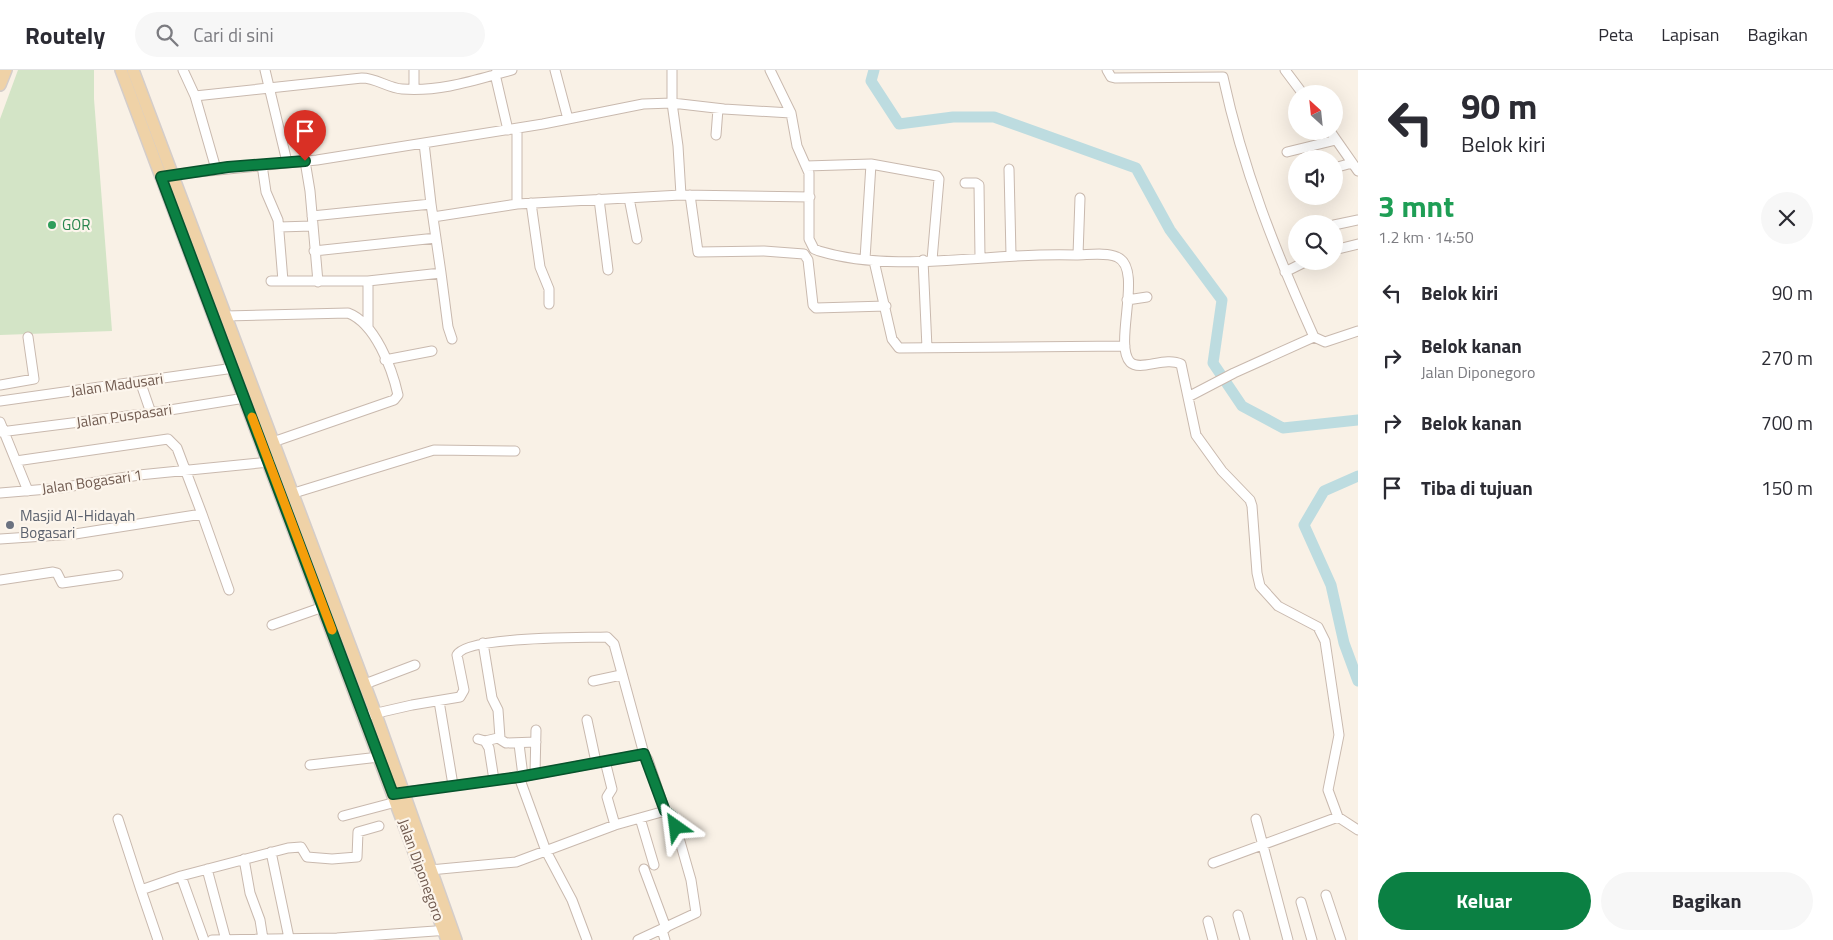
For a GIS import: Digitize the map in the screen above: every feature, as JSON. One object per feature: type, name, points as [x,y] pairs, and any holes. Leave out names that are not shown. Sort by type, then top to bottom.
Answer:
[{"type":"main road","name":"Jalan Diponegoro","points":[[121,70],[226,316],[294,493],[376,712],[398,796],[450,935]]},
{"type":"main road","name":"Jalan Diponegoro","points":[[133,70],[166,176],[234,368],[379,757],[430,870],[450,935]]},
{"type":"main road","points":[[0,85],[4,73]]},
{"type":"street","points":[[183,70],[195,96],[216,169]]},
{"type":"street","points":[[265,70],[287,162]]},
{"type":"street","points":[[344,70],[345,80]]},
{"type":"street","points":[[414,70],[414,89]]},
{"type":"street","points":[[195,96],[368,78],[392,87],[443,89],[512,70]]},
{"type":"street","points":[[555,70],[568,119]]},
{"type":"street","points":[[672,70],[672,103],[678,146],[685,195],[697,249],[701,253],[764,251],[798,252],[807,256]]},
{"type":"street","points":[[770,70],[792,113],[796,146],[806,166],[810,180],[809,239],[814,249],[830,254],[870,260],[927,260],[1011,255],[1116,256],[1121,259],[1127,268],[1126,346],[1128,359],[1134,364],[1169,360],[1181,364],[1196,435],[1222,471],[1250,500],[1260,586],[1286,612],[1318,627],[1325,641],[1339,735],[1328,790],[1338,817],[1358,830]]},
{"type":"street","points":[[1107,70],[1110,78],[1126,74],[1224,74],[1244,163],[1285,272],[1314,336],[1325,342],[1358,332]]},
{"type":"street","points":[[1285,70],[1296,85]]},
{"type":"street","points":[[498,73],[512,129],[517,204]]},
{"type":"street","points":[[166,176],[216,169],[305,161],[512,129],[643,104],[672,103],[718,109],[792,113]]},
{"type":"street","points":[[716,135],[718,109]]},
{"type":"street","points":[[1311,150],[1336,140],[1355,167]]},
{"type":"street","points":[[424,143],[430,204],[448,327],[452,339]]},
{"type":"street","points":[[305,161],[318,282]]},
{"type":"street","points":[[806,166],[871,164],[939,177],[927,260],[927,348]]},
{"type":"street","points":[[871,164],[870,260],[886,306],[894,345],[904,349],[1126,346]]},
{"type":"street","points":[[262,165],[266,192],[279,227],[283,282]]},
{"type":"street","points":[[1009,169],[1011,255]]},
{"type":"street","points":[[966,183],[976,183],[978,185],[980,257]]},
{"type":"street","points":[[433,217],[517,204],[598,199],[685,195],[810,197]]},
{"type":"street","points":[[629,198],[637,239]]},
{"type":"street","points":[[1078,255],[1080,198]]},
{"type":"street","points":[[598,199],[608,270]]},
{"type":"street","points":[[531,203],[540,267],[549,289],[549,304]]},
{"type":"street","points":[[312,216],[430,204]]},
{"type":"street","points":[[1343,223],[1358,220]]},
{"type":"street","points":[[279,227],[312,226]]},
{"type":"street","points":[[314,250],[436,238]]},
{"type":"street","points":[[1343,248],[1358,244]]},
{"type":"street","points":[[807,256],[814,249]]},
{"type":"street","points":[[807,256],[813,305],[816,308],[886,306]]},
{"type":"street","points":[[1285,272],[1289,270]]},
{"type":"street","points":[[271,281],[368,281],[441,273]]},
{"type":"street","points":[[368,281],[368,328]]},
{"type":"street","points":[[1127,300],[1147,298]]},
{"type":"street","points":[[226,316],[348,313],[362,320],[368,328],[385,360],[397,391],[398,395],[394,400],[274,442]]},
{"type":"street","points":[[1188,397],[1234,373],[1314,336]]},
{"type":"street","points":[[0,385],[34,379],[28,337]]},
{"type":"street","points":[[385,360],[432,351]]},
{"type":"street","name":"Jalan Madusari","points":[[0,400],[234,368]]},
{"type":"street","points":[[140,381],[152,413]]},
{"type":"street","name":"Jalan Puspasari","points":[[2,432],[152,413],[245,398]]},
{"type":"street","points":[[0,422],[2,432],[28,491]]},
{"type":"street","name":"Jalan Puspasari","points":[[16,461],[168,439],[177,448],[185,472]]},
{"type":"street","points":[[294,493],[434,450],[515,450]]},
{"type":"street","name":"Jalan Bogasari 1","points":[[0,493],[28,491],[139,475],[185,472],[270,462]]},
{"type":"street","points":[[185,472],[229,590]]},
{"type":"street","points":[[0,539],[75,534],[202,514]]},
{"type":"street","points":[[0,580],[53,572],[57,573],[62,583],[118,575]]},
{"type":"street","points":[[272,625],[323,607]]},
{"type":"street","points":[[364,716],[376,712],[439,701],[463,694],[457,655],[463,648],[483,643],[607,637],[614,644],[644,754],[665,811],[673,817],[691,880],[696,911],[696,914],[638,940]]},
{"type":"street","points":[[483,643],[492,698],[498,710],[500,738],[506,743],[536,742]]},
{"type":"street","points":[[365,684],[415,666]]},
{"type":"street","points":[[593,681],[621,674]]},
{"type":"street","points":[[439,701],[453,785]]},
{"type":"street","points":[[587,720],[600,762],[612,789],[607,797],[616,825]]},
{"type":"street","points":[[535,774],[536,730]]},
{"type":"street","points":[[494,780],[489,748],[482,740],[500,738]]},
{"type":"street","points":[[519,744],[521,777],[546,851],[572,900],[587,940]]},
{"type":"street","points":[[343,816],[398,796],[453,785],[521,777],[644,754]]},
{"type":"street","points":[[310,766],[379,757]]},
{"type":"street","points":[[430,870],[496,866],[516,862],[616,825],[665,811]]},
{"type":"street","points":[[1213,863],[1338,817]]},
{"type":"street","points":[[640,818],[654,865]]},
{"type":"street","points":[[118,819],[158,940]]},
{"type":"street","points":[[1256,819],[1288,940]]},
{"type":"street","points":[[141,890],[181,876],[300,846],[308,858],[357,857],[358,832],[379,826]]},
{"type":"street","points":[[271,852],[289,938]]},
{"type":"street","points":[[244,859],[250,892],[260,920],[263,939]]},
{"type":"street","points":[[207,869],[226,940]]},
{"type":"street","points":[[644,869],[664,929],[665,940]]},
{"type":"street","points":[[181,876],[204,940]]},
{"type":"street","points":[[1326,895],[1340,940]]},
{"type":"street","points":[[1301,902],[1312,940]]},
{"type":"street","points":[[1238,914],[1245,940]]},
{"type":"street","points":[[1208,921],[1214,940]]},
{"type":"street","points":[[212,940],[450,935]]},
{"type":"green space","name":"GOR","points":[[18,70],[94,70],[94,99],[112,331],[0,335],[0,119]]},
{"type":"waterway","points":[[874,70],[871,81],[899,124],[953,117],[994,117],[1136,168],[1170,230],[1222,300],[1213,363],[1242,406],[1283,428],[1358,420]]},
{"type":"waterway","points":[[1358,476],[1324,491],[1304,525],[1331,585],[1344,643],[1358,681]]},
{"type":"slow traffic","points":[[252,417],[332,630]]},
{"type":"place","name":"GOR","points":[[52,225]]},
{"type":"place","name":"Masjid Al-Hidayah Bogasari","points":[[10,525]]},
{"type":"route","points":[[305,161],[228,167],[161,177],[176,221],[270,462],[393,794],[519,777],[644,754],[648,760],[665,811],[673,817],[676,827]]}]
